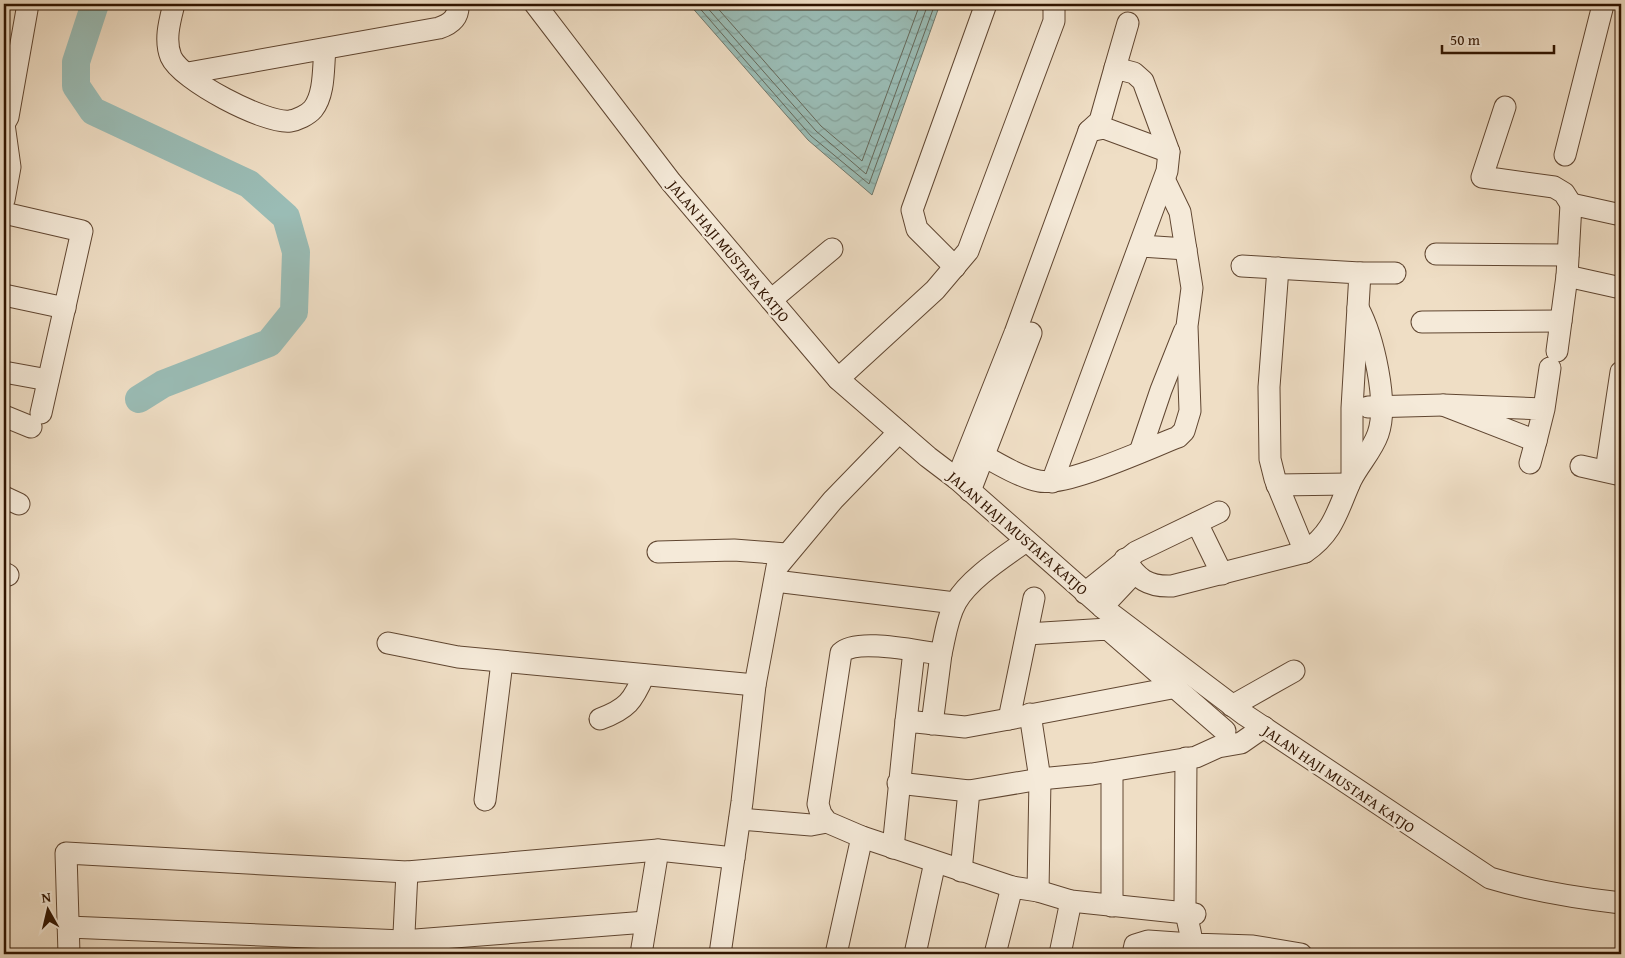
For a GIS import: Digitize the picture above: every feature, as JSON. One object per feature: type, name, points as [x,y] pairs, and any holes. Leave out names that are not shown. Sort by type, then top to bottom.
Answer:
[{"type":"street","points":[[4,200],[10,167],[4,124],[8,117],[28,4]]},
{"type":"street","points":[[176,4],[168,35],[172,59],[208,91],[267,118],[290,121],[302,117],[313,109],[319,96],[325,49]]},
{"type":"street","points":[[188,74],[439,28],[450,24],[454,19],[458,4]]},
{"type":"street","name":"JALAN HAJI MUSTAFA KATJO","points":[[535,4],[647,153],[838,379],[964,485],[1085,593],[1238,710],[1490,878],[1520,887],[1570,897],[1621,903]]},
{"type":"street","points":[[955,268],[917,228],[912,210],[986,4]]},
{"type":"street","points":[[838,379],[935,290],[955,268],[973,241],[1054,21],[1054,5],[1052,4]]},
{"type":"street","points":[[1565,155],[1607,6]]},
{"type":"street","points":[[964,485],[1098,127],[1128,24]]},
{"type":"street","points":[[1052,482],[1165,182],[1169,152],[1143,81],[1134,73],[1115,68]]},
{"type":"street","points":[[1505,107],[1482,177],[1554,187],[1564,193],[1571,204],[1567,276],[1561,321],[1544,409],[1530,462]]},
{"type":"street","points":[[1098,127],[1169,152]]},
{"type":"street","points":[[977,452],[1028,478],[1039,482],[1052,482],[1063,480],[1178,437],[1188,423],[1190,396],[1187,326],[1192,288],[1180,212],[1165,182]]},
{"type":"street","points":[[1571,204],[1621,215]]},
{"type":"street","points":[[4,213],[82,231],[48,380],[36,420],[4,416]]},
{"type":"street","points":[[1141,246],[1186,248]]},
{"type":"street","points":[[771,300],[832,249]]},
{"type":"street","points":[[1436,254],[1568,255]]},
{"type":"street","points":[[1242,266],[1360,273],[1395,273]]},
{"type":"street","points":[[1278,268],[1270,387],[1270,459],[1277,485],[1305,552]]},
{"type":"street","points":[[1351,481],[1352,408],[1360,273]]},
{"type":"street","points":[[1567,276],[1621,288]]},
{"type":"street","points":[[4,295],[64,308]]},
{"type":"street","points":[[1129,566],[1140,580],[1161,586],[1222,574],[1305,552],[1325,535],[1351,481],[1378,436],[1382,423],[1382,406],[1370,336],[1358,308]]},
{"type":"street","points":[[1422,322],[1561,321]]},
{"type":"street","points":[[1140,452],[1161,390],[1187,326]]},
{"type":"street","points":[[4,372],[48,380]]},
{"type":"street","points":[[1581,466],[1613,473],[1621,372]]},
{"type":"street","points":[[1352,408],[1443,405],[1544,409]]},
{"type":"street","points":[[1443,405],[1536,442]]},
{"type":"street","points":[[720,954],[740,819],[755,685],[777,567],[833,500],[899,432]]},
{"type":"street","points":[[1277,485],[1351,481]]},
{"type":"street","points":[[1085,593],[1197,523],[1219,512]]},
{"type":"street","points":[[1197,523],[1222,574]]},
{"type":"street","points":[[932,724],[941,654],[949,618],[956,603],[988,569],[1026,541]]},
{"type":"street","points":[[658,552],[734,550],[786,554]]},
{"type":"street","points":[[1102,607],[1129,566]]},
{"type":"street","points":[[775,581],[956,603]]},
{"type":"street","points":[[1009,719],[1034,598]]},
{"type":"street","points":[[1027,634],[1106,628],[1177,687],[1222,739],[1241,743],[1264,728]]},
{"type":"street","points":[[388,643],[458,658],[755,685]]},
{"type":"street","points":[[941,654],[860,646],[844,650],[841,653],[818,804],[821,814],[828,822],[892,848],[1012,886],[1038,891],[1071,901],[1112,906],[1196,934],[1301,954]]},
{"type":"street","points":[[892,848],[914,651]]},
{"type":"street","points":[[485,800],[502,662]]},
{"type":"street","points":[[898,783],[969,791],[1112,771],[1191,757],[1222,739],[1238,710],[1294,671]]},
{"type":"street","points":[[600,719],[619,712],[634,698],[644,675]]},
{"type":"street","points":[[906,721],[965,728],[1177,687]]},
{"type":"street","points":[[1030,714],[1040,780],[1038,891]]},
{"type":"street","points":[[1191,757],[1196,934]]},
{"type":"street","points":[[1112,771],[1112,906]]},
{"type":"street","points":[[961,871],[969,791]]},
{"type":"street","points":[[740,819],[811,825],[828,822]]},
{"type":"street","points":[[836,954],[862,837]]},
{"type":"street","points":[[69,954],[66,853],[407,872],[658,850],[734,858]]},
{"type":"street","points":[[641,954],[658,850]]},
{"type":"street","points":[[915,954],[935,862]]},
{"type":"street","points":[[403,948],[407,872]]},
{"type":"street","points":[[995,954],[1012,886]]},
{"type":"street","points":[[1060,954],[1071,901]]},
{"type":"street","points":[[68,927],[403,948],[646,922]]},
{"type":"street","points":[[1133,954],[1134,945],[1196,934]]},
{"type":"water","points":[[689,4],[940,4],[872,195],[808,140]]},
{"type":"waterway","points":[[95,4],[76,62],[76,86],[93,111],[249,184],[286,217],[296,252],[294,312],[269,343],[163,384],[139,399]]}]
